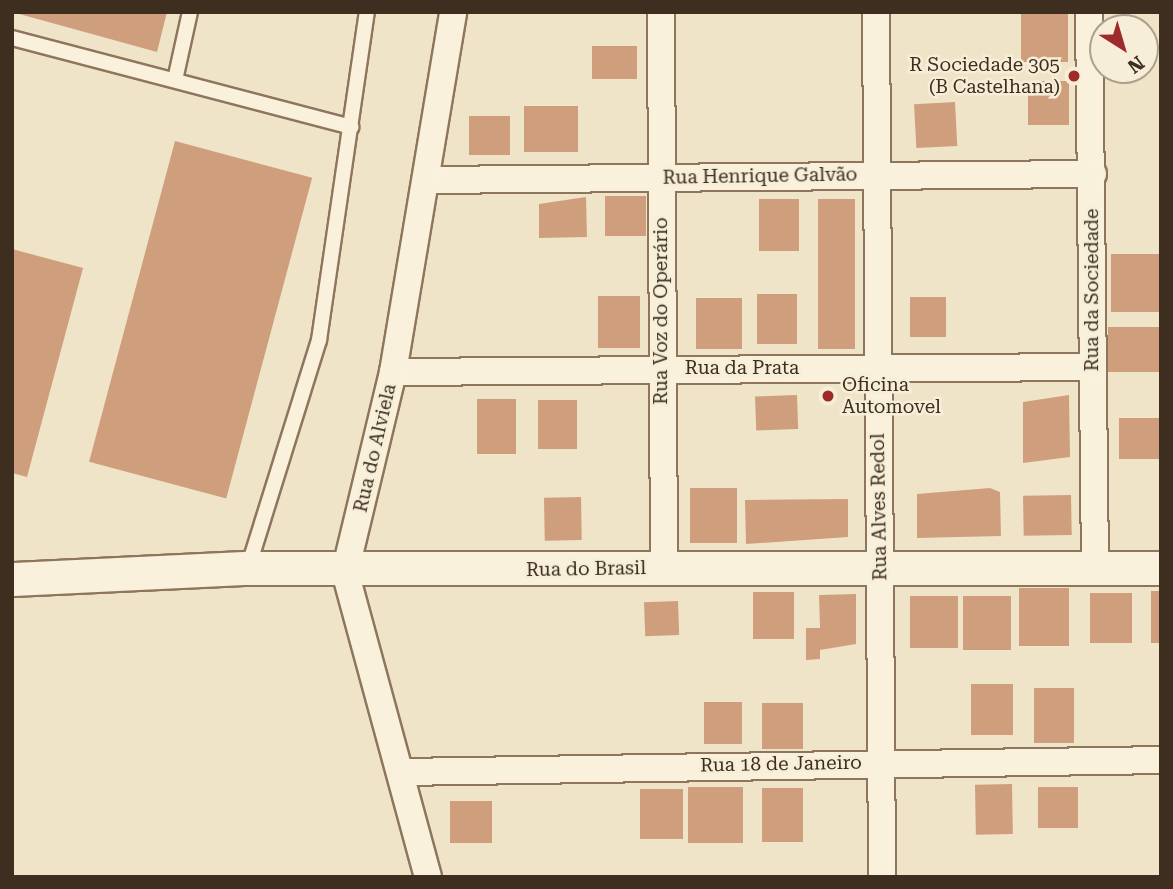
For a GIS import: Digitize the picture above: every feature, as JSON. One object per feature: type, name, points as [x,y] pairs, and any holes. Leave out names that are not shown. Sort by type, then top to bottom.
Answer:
[{"type":"street","name":"Rua do Alviela","points":[[428,877],[345,572],[393,372],[453,12]]},
{"type":"street","name":"Rua Voz do Operário","points":[[661,12],[664,568]]},
{"type":"street","name":"Rua Alves Redol","points":[[876,12],[882,877]]},
{"type":"street","name":"Rua da Sociedade","points":[[1089,12],[1093,174],[1095,568]]},
{"type":"street","name":"Rua Henrique Galvão","points":[[426,180],[1093,174]]},
{"type":"street","name":"Rua da Prata","points":[[393,372],[1092,367]]},
{"type":"street","name":"Rua do Brasil","points":[[12,579],[248,568],[345,572],[664,568],[1161,568]]},
{"type":"street","name":"Rua 18 de Janeiro","points":[[401,772],[881,761],[1161,760]]},
{"type":"lane","points":[[175,80],[190,12]]},
{"type":"lane","points":[[248,568],[318,340],[352,127],[367,12]]},
{"type":"lane","points":[[12,38],[352,127]]},
{"type":"building","points":[[12,12],[167,12],[157,52]]},
{"type":"building","points":[[1021,12],[1068,12],[1068,62],[1021,62]]},
{"type":"building","points":[[592,46],[637,46],[637,79],[592,79]]},
{"type":"building","points":[[1028,81],[1069,81],[1069,125],[1028,125]]},
{"type":"building","points":[[955,102],[957,146],[916,148],[914,104]]},
{"type":"building","points":[[524,106],[578,106],[578,152],[524,152]]},
{"type":"building","points":[[469,116],[510,116],[510,155],[469,155]]},
{"type":"building","points":[[175,141],[312,178],[226,498],[89,462]]},
{"type":"building","points":[[605,196],[646,196],[646,236],[605,236]]},
{"type":"building","points":[[586,197],[587,237],[539,238],[539,204]]},
{"type":"building","points":[[759,199],[799,199],[799,251],[759,251]]},
{"type":"building","points":[[818,199],[855,199],[855,349],[818,349]]},
{"type":"building","points":[[12,249],[83,268],[27,477],[12,473]]},
{"type":"building","points":[[1111,254],[1161,254],[1161,312],[1111,312]]},
{"type":"building","points":[[757,294],[797,294],[797,344],[757,344]]},
{"type":"building","points":[[598,296],[640,296],[640,348],[598,348]]},
{"type":"building","points":[[910,297],[946,297],[946,337],[910,337]]},
{"type":"building","points":[[696,298],[742,298],[742,349],[696,349]]},
{"type":"building","points":[[1108,327],[1161,327],[1161,372],[1108,372]]},
{"type":"building","points":[[797,395],[798,429],[756,430],[755,396]]},
{"type":"building","points":[[1069,395],[1070,457],[1023,463],[1023,402]]},
{"type":"building","points":[[477,399],[516,399],[516,454],[477,454]]},
{"type":"building","points":[[538,400],[577,400],[577,449],[538,449]]},
{"type":"building","points":[[1119,418],[1161,418],[1161,459],[1119,459]]},
{"type":"building","points":[[690,488],[737,488],[737,543],[690,543]]},
{"type":"building","points":[[990,488],[1000,492],[1001,536],[917,538],[917,494]]},
{"type":"building","points":[[1071,495],[1072,535],[1024,536],[1023,496]]},
{"type":"building","points":[[581,497],[582,540],[545,541],[544,498]]},
{"type":"building","points":[[848,499],[848,537],[746,544],[745,500]]},
{"type":"building","points":[[1019,588],[1069,588],[1069,646],[1019,646]]},
{"type":"building","points":[[1151,591],[1161,591],[1161,643],[1151,643]]},
{"type":"building","points":[[753,592],[794,592],[794,639],[753,639]]},
{"type":"building","points":[[1090,593],[1132,593],[1132,643],[1090,643]]},
{"type":"building","points":[[856,594],[856,644],[820,650],[820,659],[806,660],[806,628],[820,628],[819,595]]},
{"type":"building","points":[[910,596],[958,596],[958,648],[910,648]]},
{"type":"building","points":[[963,596],[1011,596],[1011,650],[963,650]]},
{"type":"building","points":[[678,601],[679,635],[645,636],[644,602]]},
{"type":"building","points":[[971,684],[1013,684],[1013,735],[971,735]]},
{"type":"building","points":[[1034,688],[1074,688],[1074,743],[1034,743]]},
{"type":"building","points":[[704,702],[742,702],[742,744],[704,744]]},
{"type":"building","points":[[762,703],[803,703],[803,749],[762,749]]},
{"type":"building","points":[[1012,784],[1013,834],[976,835],[975,785]]},
{"type":"building","points":[[688,787],[743,787],[743,843],[688,843]]},
{"type":"building","points":[[1038,787],[1078,787],[1078,828],[1038,828]]},
{"type":"building","points":[[762,788],[803,788],[803,842],[762,842]]},
{"type":"building","points":[[640,789],[683,789],[683,839],[640,839]]},
{"type":"building","points":[[450,801],[492,801],[492,843],[450,843]]},
{"type":"place","name":"R Sociedade 305 (B Castelhana)","points":[[1074,76]]},
{"type":"place","name":"Oficina Automovel","points":[[828,396]]}]
